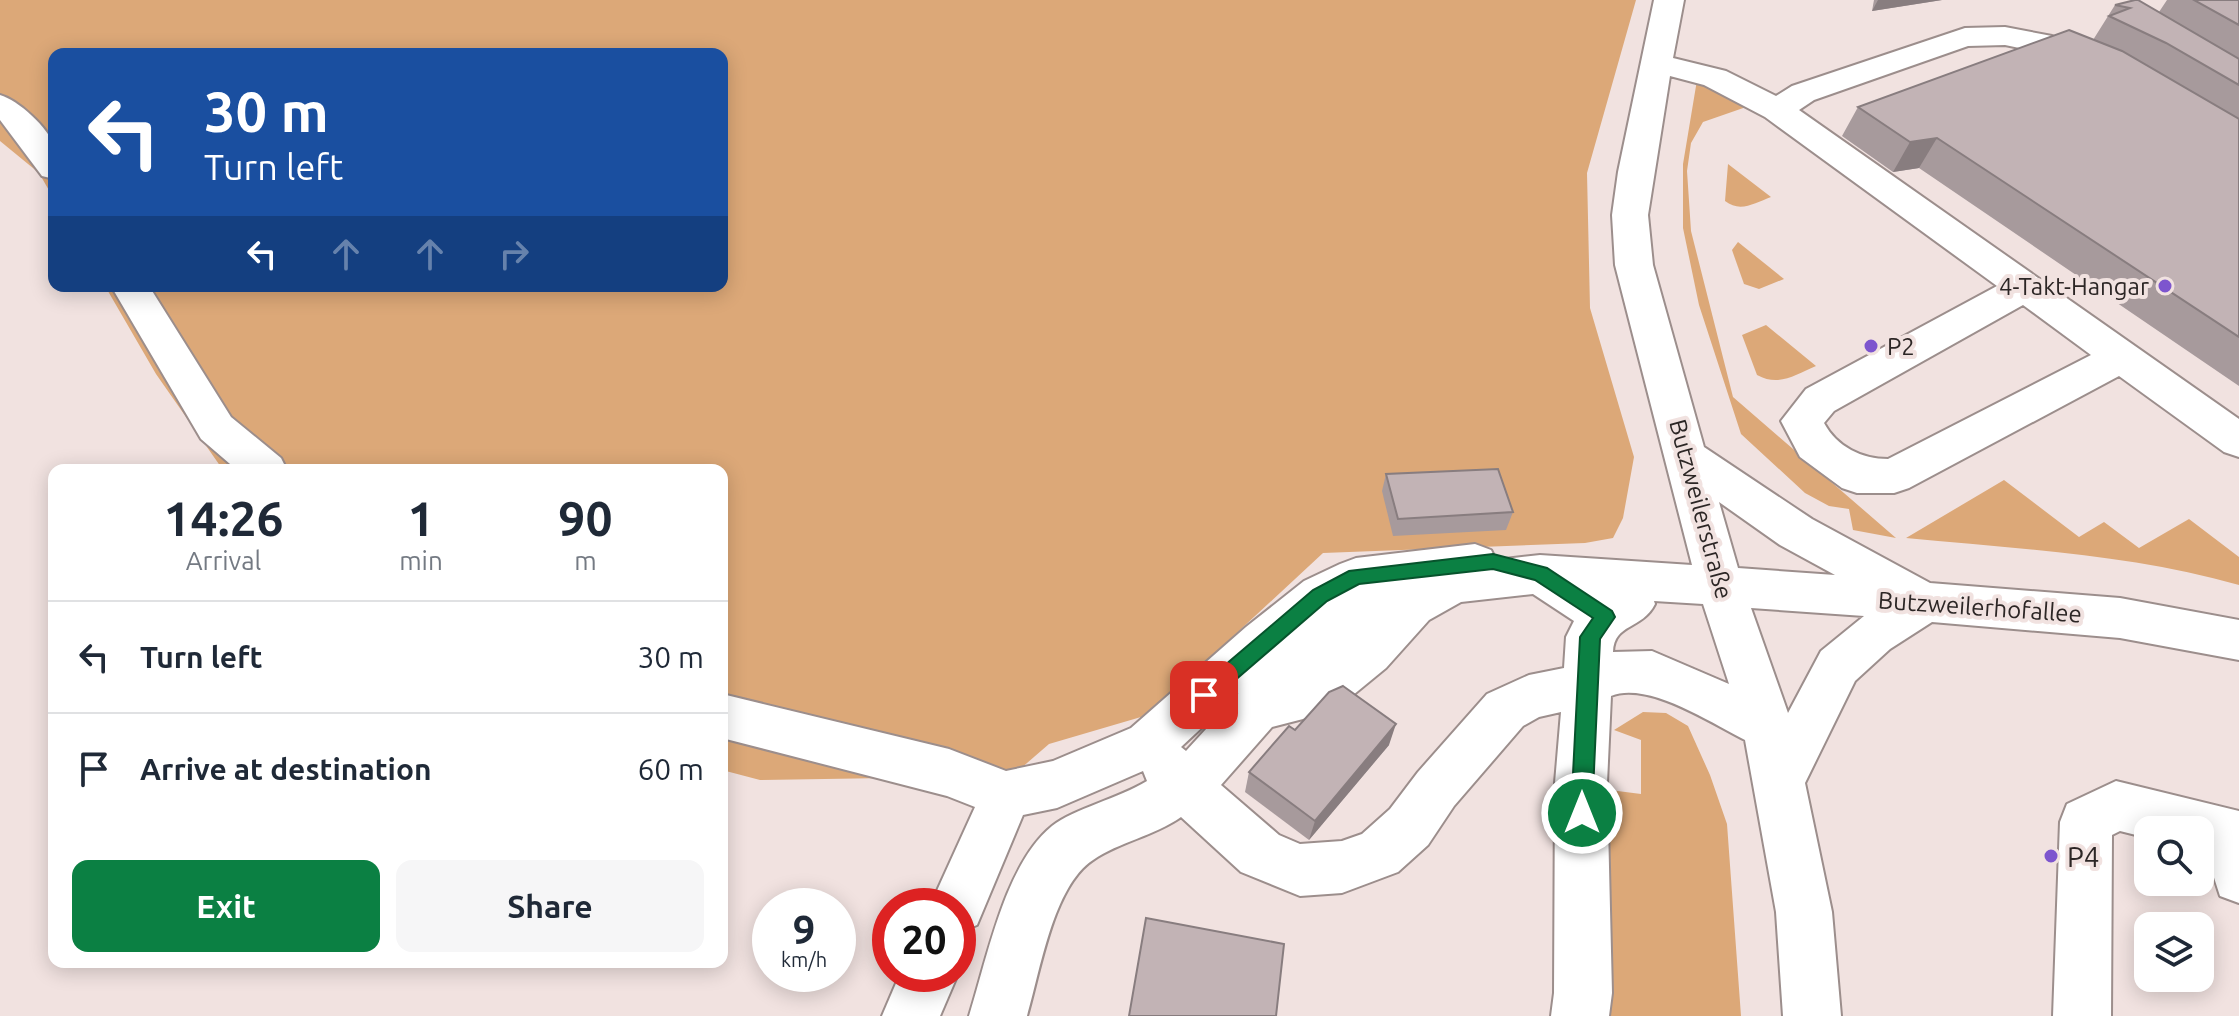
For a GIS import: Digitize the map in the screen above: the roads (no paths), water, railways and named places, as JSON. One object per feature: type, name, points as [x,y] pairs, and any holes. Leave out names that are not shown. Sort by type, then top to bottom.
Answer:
[{"type":"street","name":"Butzweilerstraße","points":[[1669,0],[1635,172],[1630,215],[1633,252],[1720,586],[1768,726],[1804,912],[1812,1016]]},
{"type":"street","points":[[1777,110],[1803,93],[1965,37],[2005,36],[2052,45],[2122,79]]},
{"type":"street","points":[[1656,63],[1715,78],[1777,110],[2119,358],[2239,441]]},
{"type":"street","points":[[0,105],[13,114],[48,160]]},
{"type":"street","points":[[2024,288],[1820,400],[1802,421],[1815,446],[1857,476],[1894,476],[2119,358]]},
{"type":"street","points":[[134,292],[216,428],[259,464]]},
{"type":"street","points":[[1687,457],[1796,532],[1925,602],[1873,635],[1838,666],[1780,780]]},
{"type":"street","points":[[728,718],[949,773],[1006,795],[1057,784],[1149,744],[1263,641],[1320,595],[1356,577],[1493,562],[1540,574],[1605,617]]},
{"type":"street","points":[[998,1016],[1034,898],[1055,861],[1073,842],[1149,809],[1184,786],[1217,755],[1283,678],[1357,615],[1412,606],[1453,584],[1540,574]]},
{"type":"street","name":"Butzweilerhofallee","points":[[1540,574],[2120,618],[2239,640]]},
{"type":"street","points":[[1580,1016],[1583,993],[1581,783],[1590,637],[1605,617],[1631,604],[1720,586]]},
{"type":"street","points":[[1149,744],[1184,786],[1260,854],[1300,870],[1342,867],[1379,854],[1409,827],[1436,789],[1505,710],[1529,697],[1586,685],[1604,675],[1623,671],[1652,672],[1768,726]]},
{"type":"street","points":[[966,888],[1006,795]]},
{"type":"street","points":[[2082,1016],[2086,822],[2116,805],[2235,849]]},
{"type":"street","points":[[911,1016],[921,992]]},
{"type":"place","name":"4-Takt-Hangar","points":[[2165,286]]},
{"type":"place","name":"P2","points":[[1871,346]]},
{"type":"place","name":"P4","points":[[2051,856]]}]
